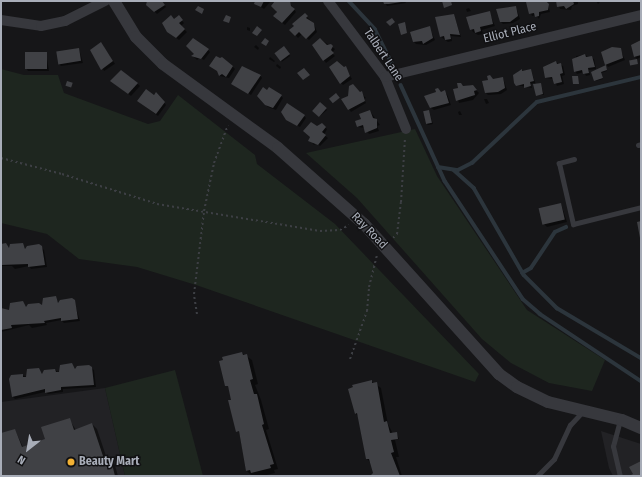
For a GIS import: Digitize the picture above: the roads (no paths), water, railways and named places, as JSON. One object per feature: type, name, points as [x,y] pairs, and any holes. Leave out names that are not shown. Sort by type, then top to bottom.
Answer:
[{"type":"street","points":[[1,20],[41,26],[65,22],[105,1]]},
{"type":"street","name":"Ray Road","points":[[114,1],[136,37],[162,64],[278,148],[359,220],[499,374],[533,396],[582,412],[620,420],[641,428]]},
{"type":"street","name":"Talbert Lane","points":[[328,1],[385,77],[406,129]]},
{"type":"street","name":"Elliot Place","points":[[385,77],[641,15]]},
{"type":"lane","points":[[574,159],[559,163],[572,224],[641,207]]},
{"type":"lane","points":[[537,476],[554,459],[570,425],[582,412]]},
{"type":"lane","points":[[620,420],[613,446],[620,476]]},
{"type":"waterway","points":[[349,1],[375,29],[393,65]]},
{"type":"waterway","points":[[438,167],[458,170],[472,163],[537,102],[641,77]]},
{"type":"waterway","points":[[401,85],[445,181],[523,299],[540,314],[641,381]]},
{"type":"waterway","points":[[454,170],[474,188],[524,275],[557,308],[641,358]]},
{"type":"waterway","points":[[522,273],[531,268],[555,232],[566,227]]},
{"type":"place","name":"Beauty Mart","points":[[71,462]]}]
